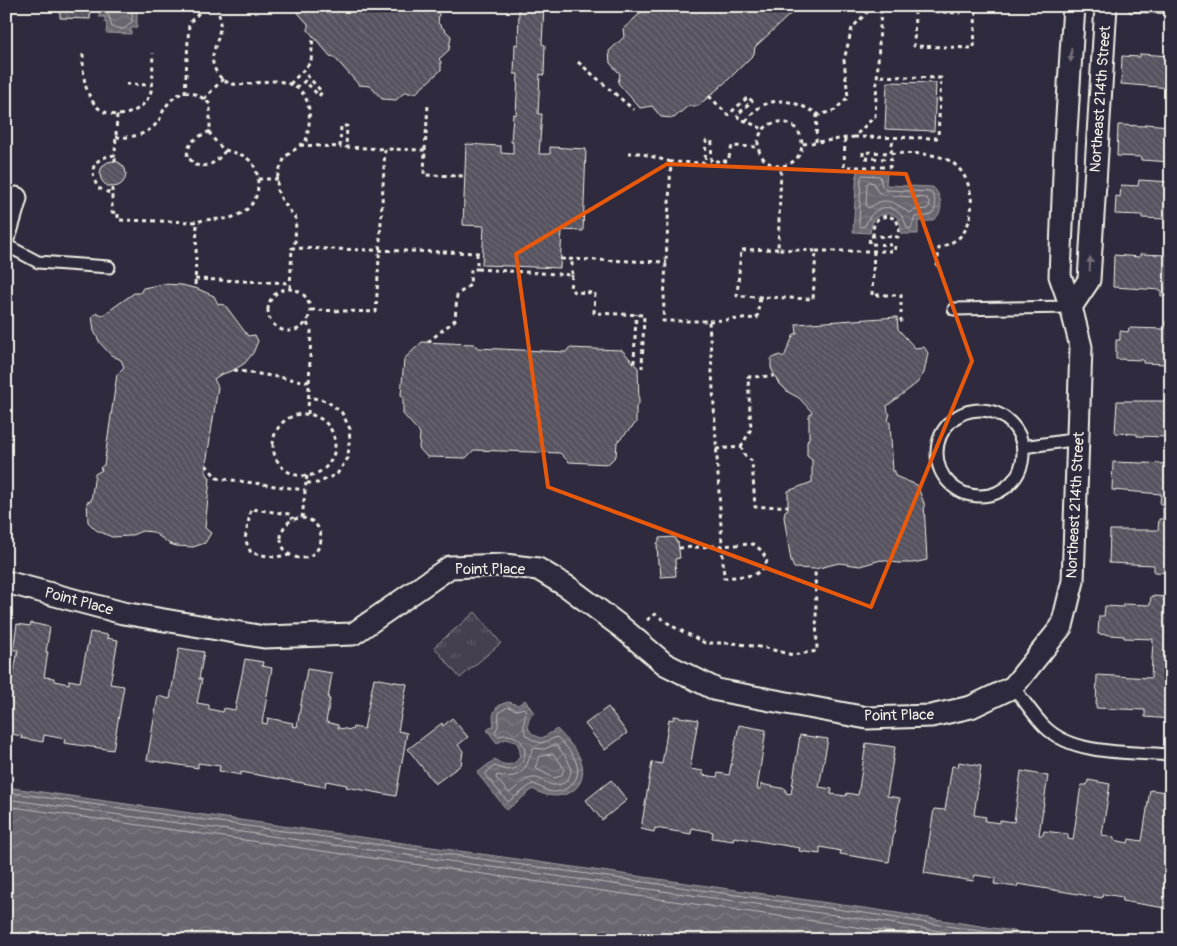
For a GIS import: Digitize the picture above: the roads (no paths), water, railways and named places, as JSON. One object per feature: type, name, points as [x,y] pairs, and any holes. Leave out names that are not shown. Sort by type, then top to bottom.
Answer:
[{"type":"street","name":"Northeast 214th Street","points":[[1014,687],[1062,626],[1073,581],[1081,347],[1071,307],[1060,276],[1065,148],[1074,6]]},
{"type":"street","name":"Northeast 214th Street","points":[[1071,307],[1089,280],[1106,6]]},
{"type":"street","points":[[6,232],[16,198]]},
{"type":"street","name":"Point Place","points":[[6,582],[123,613],[264,637],[353,634],[450,567],[504,566],[538,569],[568,587],[665,664],[717,690],[867,718],[931,716],[971,707],[1014,687]]},
{"type":"lane","points":[[6,245],[38,262],[109,266]]},
{"type":"lane","points":[[954,309],[1071,307]]},
{"type":"lane","points":[[973,409],[987,409],[1000,414],[1011,422],[1019,434],[1023,447],[1022,462],[1017,476],[1007,487],[994,494],[980,496],[966,494],[953,487],[943,476],[937,462],[936,447],[940,433],[949,422],[960,414],[973,409]]},
{"type":"lane","points":[[1023,447],[1079,439]]},
{"type":"lane","points":[[1014,687],[1045,727],[1059,738],[1087,748],[1171,755]]},
{"type":"water","points":[[100,6],[137,6],[137,28],[131,28],[131,34],[106,33],[107,23],[105,23],[105,17],[99,17]]},
{"type":"water","points":[[857,170],[887,172],[886,185],[933,187],[939,195],[941,205],[938,215],[930,221],[918,221],[918,234],[901,234],[901,227],[897,217],[890,214],[873,219],[870,233],[853,232]]},
{"type":"water","points":[[525,700],[534,713],[528,725],[530,731],[542,738],[557,729],[578,754],[583,774],[580,783],[568,793],[560,796],[551,796],[533,789],[507,810],[477,773],[495,759],[501,763],[511,764],[519,758],[520,753],[516,742],[506,739],[497,743],[487,730],[494,725],[493,716],[498,707],[509,702],[518,705]]},
{"type":"water","points":[[6,787],[878,910],[1070,940],[6,940]]}]
